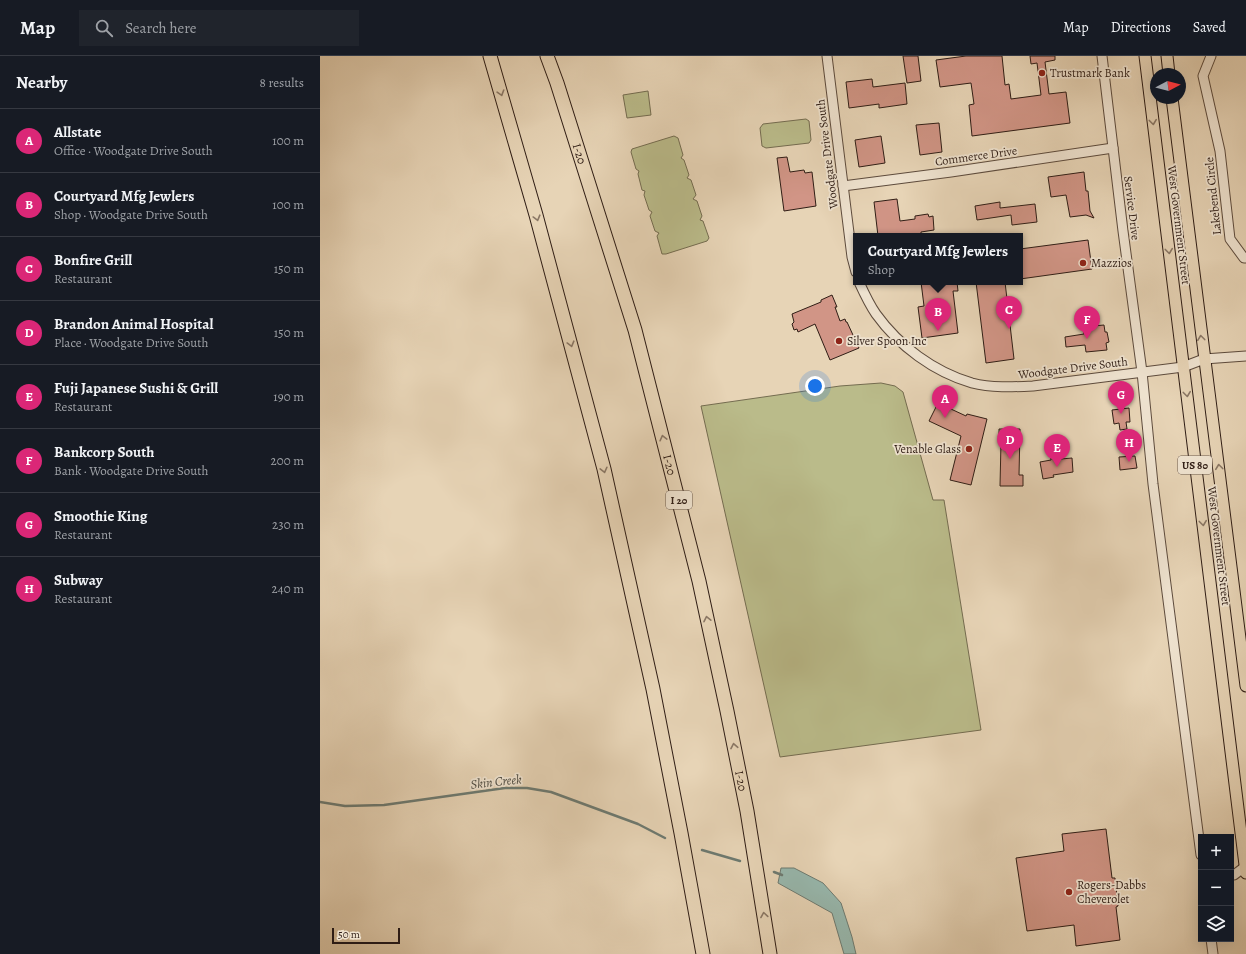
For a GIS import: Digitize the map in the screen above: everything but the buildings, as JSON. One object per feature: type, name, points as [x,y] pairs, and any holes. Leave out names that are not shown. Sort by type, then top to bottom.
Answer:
[{"type":"highway","points":[[490,56],[536,215],[604,469],[653,689],[686,855],[703,954]]},
{"type":"highway","name":"I-20","points":[[547,56],[557,83],[635,330],[699,581],[745,803],[770,954]]},
{"type":"main road","name":"West Government Street","points":[[1145,56],[1246,869]]},
{"type":"main road","points":[[1167,56],[1168,68]]},
{"type":"main road","name":"West Government Street","points":[[1173,104],[1246,686]]},
{"type":"street","name":"Woodgate Drive South","points":[[828,56],[853,261]]},
{"type":"street","name":"Service Drive","points":[[1102,56],[1142,372],[1153,484],[1198,834]]},
{"type":"street","name":"Lakebend Circle","points":[[1211,56],[1203,76],[1220,151],[1230,239],[1244,258],[1246,258]]},
{"type":"street","name":"Commerce Drive","points":[[843,186],[1113,148]]},
{"type":"street","name":"Woodgate Drive South","points":[[860,285],[877,315],[898,340],[912,352],[934,366],[956,377],[973,383],[1018,387],[1142,372]]},
{"type":"street","points":[[1142,372],[1183,367],[1204,359],[1246,356]]},
{"type":"street","points":[[1234,875],[1246,869]]},
{"type":"street","points":[[1211,942],[1213,954]]},
{"type":"green space","points":[[648,91],[651,115],[627,118],[623,95]]},
{"type":"green space","points":[[806,119],[809,121],[811,140],[809,143],[766,148],[762,146],[760,128],[763,124]]},
{"type":"green space","points":[[674,136],[678,138],[683,155],[681,158],[684,160],[689,175],[687,178],[691,180],[696,195],[693,199],[697,201],[702,216],[700,220],[703,221],[709,238],[707,241],[662,254],[657,236],[659,233],[655,231],[650,216],[652,212],[649,210],[644,195],[645,191],[642,190],[638,174],[639,171],[636,169],[631,152],[632,149]]},
{"type":"green space","points":[[881,383],[895,386],[903,392],[933,500],[944,500],[981,730],[780,757],[701,406],[840,386]]},
{"type":"water","points":[[781,868],[794,868],[823,883],[841,903],[856,954],[844,954],[832,913],[778,883]]},
{"type":"waterway","name":"Skin Creek","points":[[320,802],[345,806],[384,805],[505,788],[527,788],[551,792],[638,824],[665,838]]},
{"type":"waterway","name":"Skin Creek","points":[[702,850],[740,861]]},
{"type":"waterway","name":"Skin Creek","points":[[774,872],[782,875]]},
{"type":"place","name":"Trustmark Bank","points":[[1042,73]]},
{"type":"place","name":"Mazzios","points":[[1083,263]]},
{"type":"place","name":"Bonfire Grill","points":[[1009,329]]},
{"type":"place","name":"Courtyard Mfg Jewlers","points":[[938,331]]},
{"type":"place","name":"Bankcorp South","points":[[1087,339]]},
{"type":"place","name":"Silver Spoon Inc","points":[[839,341]]},
{"type":"place","name":"Smoothie King","points":[[1121,414]]},
{"type":"place","name":"Allstate","points":[[945,418]]},
{"type":"place","name":"Venable Glass","points":[[969,449]]},
{"type":"place","name":"Brandon Animal Hospital","points":[[1010,459]]},
{"type":"place","name":"Subway","points":[[1129,462]]},
{"type":"place","name":"Fuji Japanese Sushi & Grill","points":[[1057,467]]},
{"type":"place","name":"Rogers-Dabbs Cheverolet","points":[[1069,892]]}]
